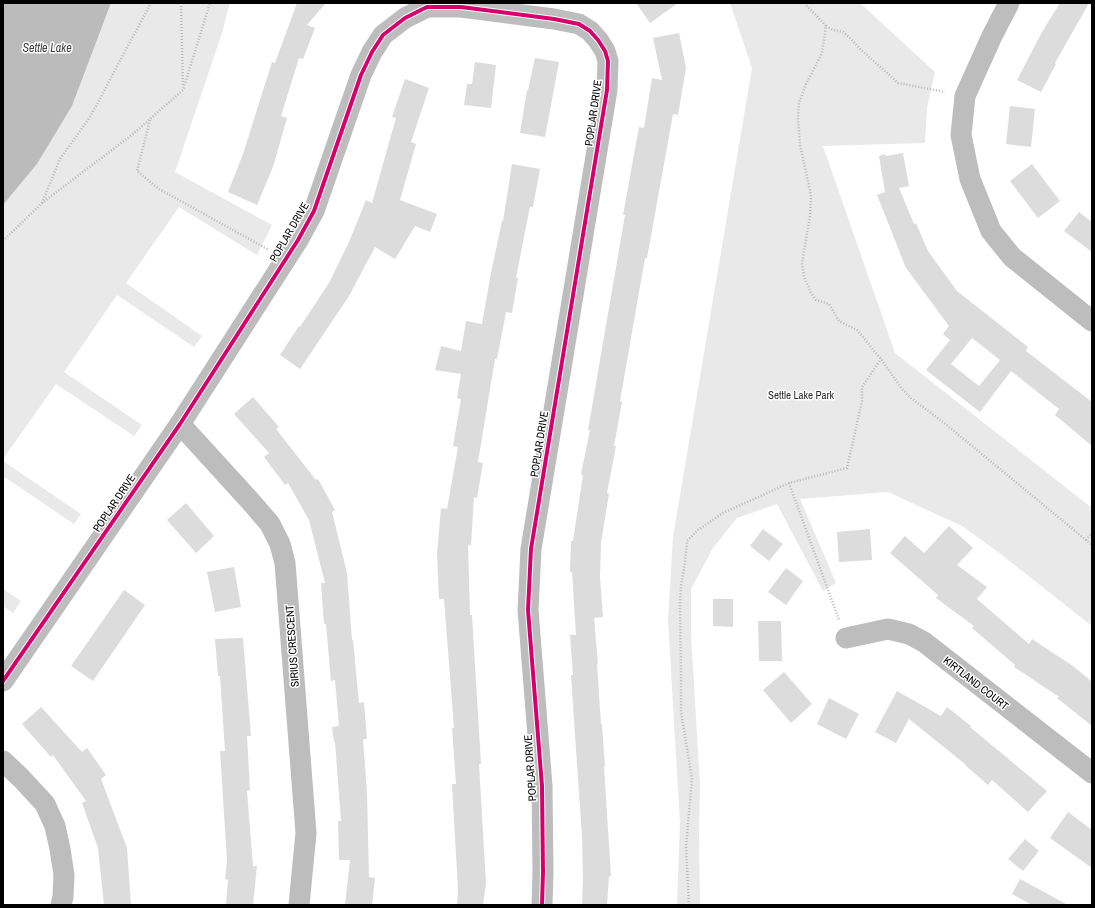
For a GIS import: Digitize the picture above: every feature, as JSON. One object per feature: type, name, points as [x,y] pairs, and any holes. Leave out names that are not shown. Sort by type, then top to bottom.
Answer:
[{"type":"street","points":[[1010,3],[992,36],[965,96],[962,135],[970,179],[991,231],[1012,257],[1092,321]]},
{"type":"street","name":"POPLAR DRIVE","points":[[3,681],[180,424],[298,240],[314,211],[361,75],[372,52],[383,35],[405,18],[427,7],[461,7],[554,19],[579,24],[590,31],[605,51],[608,61],[607,90],[531,549],[528,610],[542,786],[542,905]]},
{"type":"street","name":"SIRIUS CRESCENT","points":[[180,424],[270,524],[280,544],[285,563],[306,833],[299,905]]},
{"type":"street","name":"KIRTLAND COURT","points":[[846,638],[888,629],[908,634],[924,642],[1092,773]]},
{"type":"street","points":[[3,761],[45,804],[55,826],[64,875],[61,905]]},
{"type":"path","points":[[42,203],[60,159],[88,120],[151,3]]},
{"type":"path","points":[[180,3],[183,90]]},
{"type":"path","points":[[3,241],[42,203],[133,134],[183,90],[210,3]]},
{"type":"path","points":[[805,3],[826,26],[833,30],[843,32],[852,39],[869,57],[898,83],[965,96]]},
{"type":"path","points":[[826,26],[822,53],[806,84],[799,103],[798,118],[800,145],[811,195],[810,216],[802,263],[804,277],[811,293],[816,300],[829,304],[839,322],[857,330],[881,359],[902,389],[911,398],[943,422],[1092,545]]},
{"type":"path","points":[[150,120],[137,172],[159,189],[285,259]]},
{"type":"path","points":[[689,905],[686,848],[692,779],[680,712],[680,605],[687,541],[698,530],[723,513],[789,483],[847,468],[862,401],[862,387],[881,359]]},
{"type":"path","points":[[789,483],[846,638]]},
{"type":"path","points":[[1086,540],[1092,533]]},
{"type":"green space","points":[[111,3],[230,3],[222,33],[175,172],[272,225],[257,255],[179,207],[126,283],[202,336],[194,347],[117,295],[64,372],[142,425],[134,436],[56,384],[3,459],[3,205],[37,164],[72,106]]},
{"type":"green space","name":"Settle Lake Park","points":[[730,3],[860,3],[935,72],[927,108],[925,143],[823,146],[895,353],[1092,508],[1092,626],[998,552],[962,526],[888,492],[800,499],[836,583],[823,591],[777,504],[737,518],[713,548],[691,589],[691,635],[700,784],[700,905],[677,905],[680,823],[668,620],[673,537],[752,68]]},
{"type":"green space","points":[[3,461],[81,514],[74,524],[3,476]]},
{"type":"green space","points":[[3,589],[21,601],[13,613],[3,606]]},
{"type":"water","name":"Settle Lake","points":[[3,3],[111,3],[72,106],[37,164],[3,205]]},
{"type":"building","points":[[297,3],[326,3],[307,25],[315,28],[303,59],[299,58],[281,116],[287,118],[273,167],[257,205],[228,192],[243,154],[272,62],[275,63]]},
{"type":"building","points":[[636,3],[678,3],[650,23]]},
{"type":"building","points":[[1060,3],[1089,3],[1055,63],[1056,64],[1041,92],[1017,80],[1042,32]]},
{"type":"building","points":[[679,33],[686,68],[678,115],[673,114],[647,258],[645,258],[620,401],[622,402],[614,446],[616,446],[607,493],[609,494],[601,543],[600,577],[603,617],[594,618],[605,766],[611,876],[609,876],[607,905],[582,905],[582,837],[571,675],[573,675],[570,635],[576,635],[572,572],[570,572],[571,541],[573,541],[583,475],[581,474],[590,430],[588,430],[639,127],[644,128],[652,78],[662,80],[653,38]]},
{"type":"building","points":[[535,58],[559,62],[545,137],[520,133],[527,90]]},
{"type":"building","points":[[475,62],[496,65],[491,108],[464,105],[467,84],[472,84]]},
{"type":"building","points":[[405,79],[429,88],[411,142],[416,144],[400,200],[437,214],[430,232],[415,226],[395,259],[375,247],[349,296],[300,369],[280,355],[329,283],[349,242],[366,200],[372,203],[396,118],[392,117]]},
{"type":"building","points":[[1010,106],[1035,109],[1031,147],[1006,144]]},
{"type":"building","points":[[903,153],[909,186],[899,188],[914,224],[916,223],[928,251],[957,291],[1028,347],[1026,351],[1092,402],[1092,446],[1055,415],[1059,409],[1011,371],[980,412],[926,370],[950,340],[943,334],[949,326],[906,268],[877,195],[885,192],[879,156],[885,154],[886,156]],"holes":[[[972,338],[1000,360],[979,386],[951,364]]]},
{"type":"building","points":[[512,164],[540,169],[533,207],[530,207],[522,247],[516,278],[518,278],[512,313],[506,312],[497,359],[495,359],[478,462],[483,463],[477,498],[474,497],[471,545],[468,545],[470,615],[472,615],[481,764],[479,764],[486,883],[483,905],[457,905],[458,889],[452,784],[456,784],[452,728],[454,728],[444,599],[439,599],[437,553],[441,508],[447,509],[458,447],[453,446],[461,399],[457,398],[461,374],[435,370],[441,346],[461,351],[466,321],[482,324],[491,273],[503,221]]},
{"type":"building","points":[[1032,164],[1060,201],[1038,218],[1010,181]]},
{"type":"building","points":[[1079,212],[1092,222],[1092,252],[1064,231]]},
{"type":"building","points":[[253,397],[279,427],[276,429],[316,480],[318,479],[335,510],[332,512],[347,573],[359,703],[364,702],[367,739],[363,739],[367,793],[369,877],[375,878],[372,905],[345,905],[350,860],[339,860],[338,821],[341,821],[335,742],[332,727],[339,726],[335,680],[331,681],[326,624],[324,624],[321,583],[325,583],[309,520],[288,483],[285,485],[264,457],[269,453],[234,414]]},
{"type":"building","points":[[186,503],[214,536],[196,553],[167,520]]},
{"type":"building","points":[[949,526],[973,548],[957,565],[987,587],[977,599],[1029,644],[1032,639],[1073,666],[1092,682],[1092,726],[1057,698],[1059,697],[1014,667],[1015,665],[972,628],[974,626],[936,598],[938,595],[890,553],[905,536],[924,553]]},
{"type":"building","points":[[763,529],[783,544],[769,561],[750,546]]},
{"type":"building","points":[[870,529],[872,560],[839,562],[837,532]]},
{"type":"building","points":[[234,567],[241,607],[215,612],[207,572]]},
{"type":"building","points":[[786,568],[803,581],[786,605],[768,592]]},
{"type":"building","points":[[124,590],[145,605],[93,681],[71,666]]},
{"type":"building","points":[[713,599],[733,599],[733,627],[713,626]]},
{"type":"building","points":[[758,621],[781,621],[782,661],[759,661]]},
{"type":"building","points":[[243,638],[251,736],[247,736],[250,790],[247,791],[253,866],[257,866],[253,905],[226,905],[228,880],[225,879],[227,860],[220,751],[225,751],[220,676],[218,676],[215,639]]},
{"type":"building","points":[[784,672],[812,704],[791,723],[763,690]]},
{"type":"building","points":[[897,691],[941,716],[947,707],[1047,791],[1028,812],[992,780],[988,785],[965,764],[909,719],[896,743],[875,732]]},
{"type":"building","points":[[829,698],[859,714],[846,739],[817,724]]},
{"type":"building","points":[[41,707],[82,752],[87,748],[106,775],[101,779],[127,848],[131,905],[104,905],[98,848],[82,803],[86,801],[53,755],[51,757],[22,724]]},
{"type":"building","points":[[1068,812],[1092,830],[1092,868],[1050,838]]},
{"type":"building","points":[[1025,839],[1039,851],[1023,871],[1008,859]]},
{"type":"building","points":[[1020,879],[1068,905],[1032,905],[1012,894]]},
{"type":"cycle path","points":[[3,681],[180,424],[298,240],[314,211],[361,75],[372,52],[383,35],[405,18],[427,7],[461,7],[554,19],[579,24],[590,31],[605,51],[608,61],[607,90],[531,549],[528,610],[542,786],[542,905]]}]
